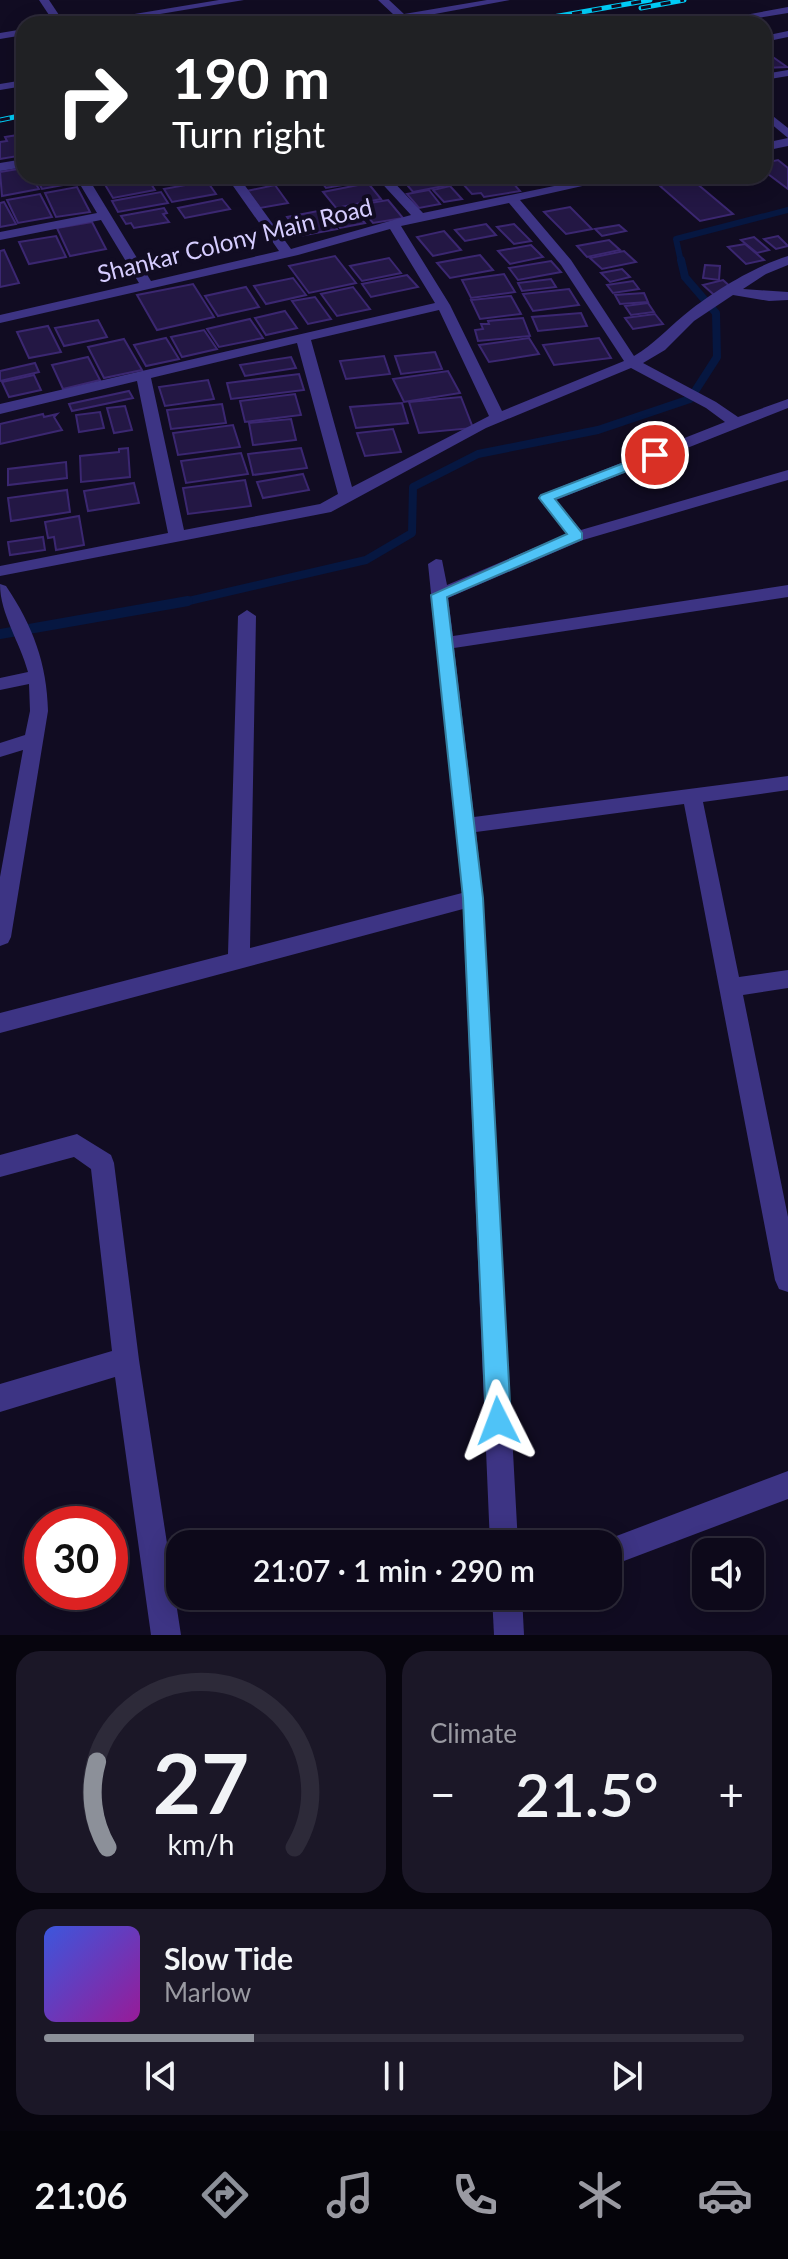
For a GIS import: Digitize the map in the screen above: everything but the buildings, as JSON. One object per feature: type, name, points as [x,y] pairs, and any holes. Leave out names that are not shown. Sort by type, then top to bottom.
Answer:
[{"type":"street","points":[[130,16],[239,0]]},
{"type":"street","points":[[383,0],[401,16]]},
{"type":"street","points":[[408,16],[505,0]]},
{"type":"street","points":[[175,9],[180,16]]},
{"type":"street","points":[[751,16],[788,10]]},
{"type":"street","points":[[86,184],[147,286]]},
{"type":"street","points":[[238,184],[287,253]]},
{"type":"street","points":[[389,184],[420,217]]},
{"type":"street","points":[[534,184],[542,192]]},
{"type":"street","name":"Shankar Colony Main Road","points":[[0,319],[287,253],[420,217],[582,184]]},
{"type":"street","points":[[513,200],[566,263],[632,363],[702,400],[737,424]]},
{"type":"street","points":[[0,236],[106,215]]},
{"type":"street","points":[[394,225],[443,305],[498,419]]},
{"type":"street","points":[[0,571],[325,508],[498,419],[632,363],[660,347],[689,318],[761,271],[788,260]]},
{"type":"street","points":[[730,293],[788,296]]},
{"type":"street","points":[[0,409],[443,305]]},
{"type":"street","points":[[303,338],[347,496]]},
{"type":"street","points":[[143,376],[177,537]]},
{"type":"street","points":[[577,536],[546,498],[788,403]]},
{"type":"street","points":[[439,595],[577,536],[788,475]]},
{"type":"street","points":[[436,564],[473,898],[503,1530]]},
{"type":"street","points":[[0,590],[17,614],[32,652],[38,676],[39,711],[0,937]]},
{"type":"street","points":[[445,643],[788,591]]},
{"type":"street","points":[[239,959],[247,616]]},
{"type":"street","points":[[0,684],[38,676]]},
{"type":"street","points":[[0,750],[33,740]]},
{"type":"street","points":[[465,826],[788,783]]},
{"type":"street","points":[[692,796],[784,1243],[788,1280]]},
{"type":"street","points":[[0,1023],[473,898]]},
{"type":"street","points":[[730,988],[788,979]]},
{"type":"street","points":[[0,1166],[77,1145],[102,1163],[126,1360],[166,1635]]},
{"type":"street","points":[[0,1398],[126,1360]]},
{"type":"street","points":[[622,1548],[788,1485]]},
{"type":"street","points":[[508,1610],[509,1635]]},
{"type":"waterway","points":[[681,262],[676,239],[788,210]]},
{"type":"waterway","points":[[180,603],[366,560],[412,533],[413,487],[478,454],[598,430],[690,399],[717,357],[716,313],[685,277],[681,260]]},
{"type":"waterway","points":[[0,634],[188,601]]},
{"type":"railway","points":[[559,16],[650,0]]},
{"type":"railway","points":[[641,8],[684,0]]},
{"type":"railway","points":[[0,120],[16,117]]},
{"type":"route","points":[[498,1421],[473,898],[439,595],[577,536],[546,498],[655,455]]}]
